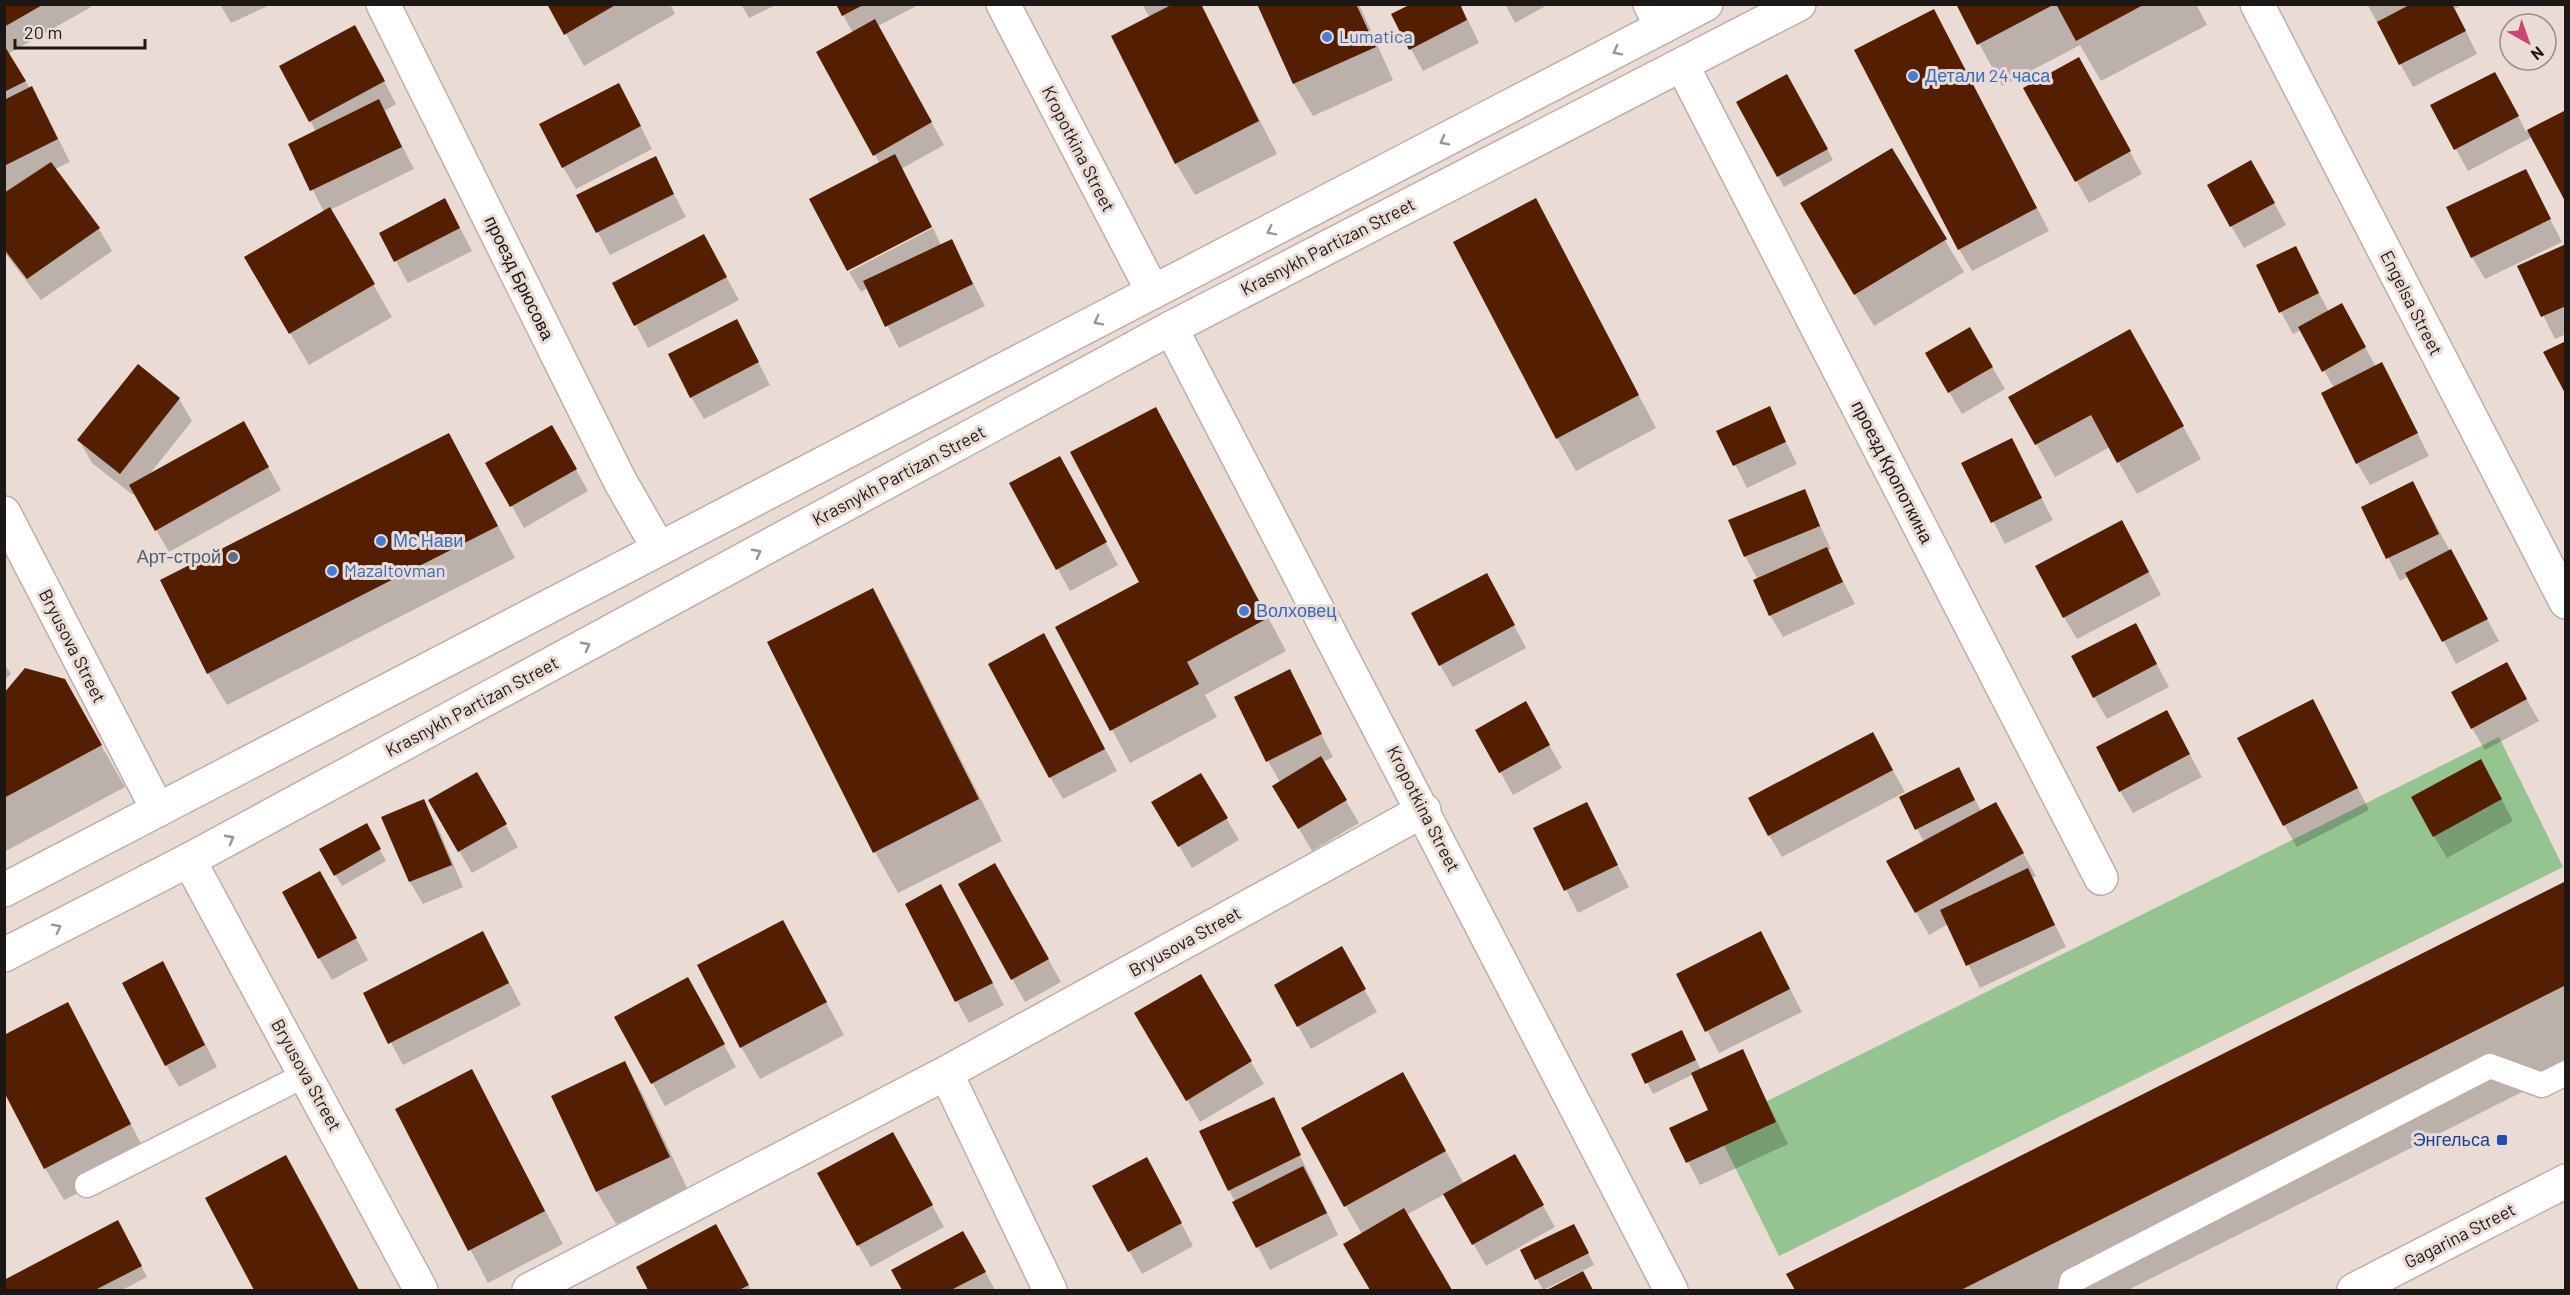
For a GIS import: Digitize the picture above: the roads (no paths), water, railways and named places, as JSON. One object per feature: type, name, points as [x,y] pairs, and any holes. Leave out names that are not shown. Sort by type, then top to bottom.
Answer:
[{"type":"main road","name":"проезд Брюсова","points":[[383,4],[615,470],[658,549]]},
{"type":"main road","name":"Kropotkina Street","points":[[1003,4],[1153,292]]},
{"type":"main road","points":[[4,890],[1153,292],[1656,16],[1706,4]]},
{"type":"main road","name":"Krasnykh Partizan Street","points":[[4,955],[189,860],[1172,328],[1799,4]]},
{"type":"main road","name":"Engelsa Street","points":[[2257,4],[2565,602]]},
{"type":"main road","name":"проезд Кропоткина","points":[[1682,65],[2101,878]]},
{"type":"main road","name":"Kropotkina Street","points":[[1172,328],[1671,1290]]},
{"type":"main road","name":"Bryusova Street","points":[[4,513],[158,810]]},
{"type":"main road","name":"Bryusova Street","points":[[529,1290],[946,1073],[1424,810]]},
{"type":"main road","name":"Bryusova Street","points":[[189,860],[307,1074],[421,1290]]},
{"type":"main road","points":[[946,1073],[1050,1290]]},
{"type":"main road","name":"Gagarina Street","points":[[2354,1290],[2565,1181]]},
{"type":"lane","points":[[2070,1290],[2072,1281],[2490,1066],[2541,1085],[2565,1072]]},
{"type":"lane","points":[[87,1185],[307,1074]]},
{"type":"place","name":"Lumatica","points":[[1327,37]]},
{"type":"place","name":"Детали 24 часа","points":[[1913,76]]},
{"type":"place","name":"Мс Нави","points":[[381,541]]},
{"type":"place","name":"Арт-строй","points":[[233,557]]},
{"type":"place","name":"Mazaltovman","points":[[332,571]]},
{"type":"place","name":"Волховец","points":[[1244,611]]},
{"type":"place","name":"Энгельса","points":[[2502,1140]]}]
